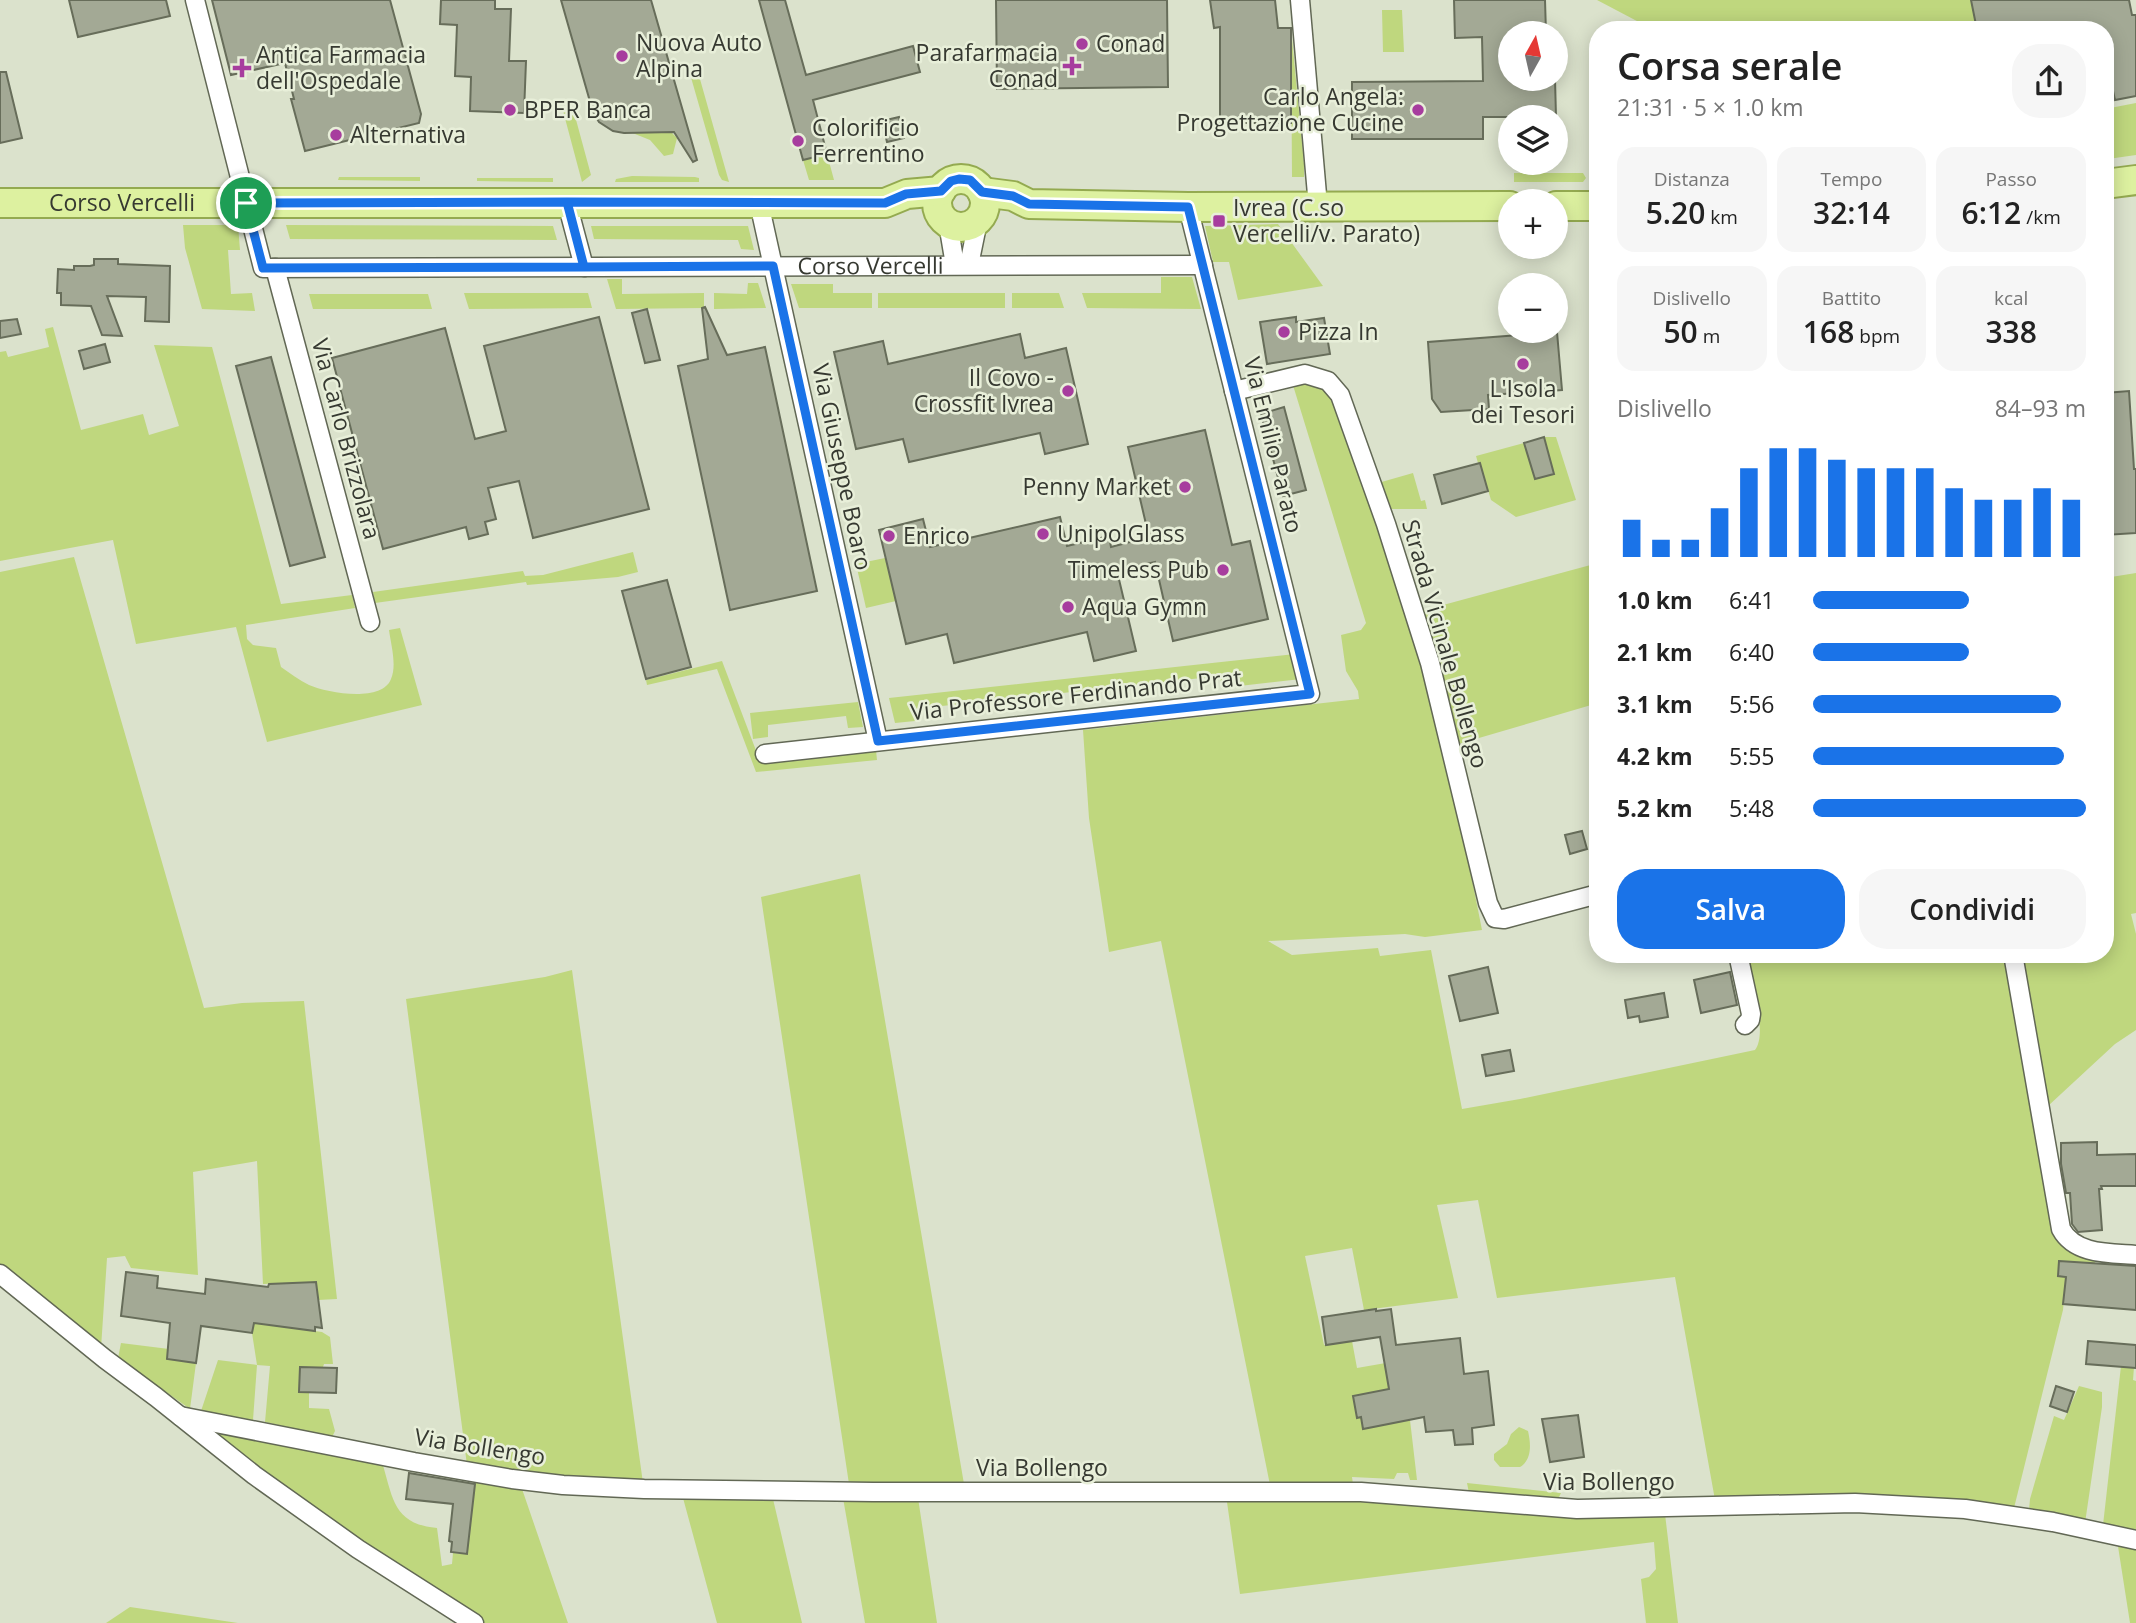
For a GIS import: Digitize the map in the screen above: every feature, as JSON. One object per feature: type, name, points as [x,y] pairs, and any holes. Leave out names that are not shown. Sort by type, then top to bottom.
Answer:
[{"type":"main road","points":[[981,209],[973,182],[959,179],[947,184],[943,209],[963,227],[981,209],[1013,196],[1029,204],[1188,207],[1498,206]]},
{"type":"main road","points":[[2114,183],[2136,180]]},
{"type":"main road","name":"Corso Vercelli","points":[[0,204],[759,202],[885,203],[904,212],[943,209]]},
{"type":"main road","points":[[1568,206],[1589,206]]},
{"type":"street","points":[[195,0],[263,268],[275,268]]},
{"type":"street","points":[[1300,0],[1318,206]]},
{"type":"street","points":[[567,202],[584,267]]},
{"type":"street","name":"Via Giuseppe Boaro","points":[[759,202],[878,741]]},
{"type":"street","name":"Via Emilio Parato","points":[[1188,207],[1310,694]]},
{"type":"street","name":"Corso Vercelli","points":[[943,209],[962,265]]},
{"type":"street","name":"Corso Vercelli","points":[[962,265],[981,209]]},
{"type":"street","name":"Corso Vercelli","points":[[275,268],[1203,265]]},
{"type":"street","name":"Via Carlo Brizzolara","points":[[275,268],[370,622]]},
{"type":"street","name":"Strada Vicinale Bollengo","points":[[1234,391],[1305,374],[1328,381],[1340,395],[1386,524],[1430,663],[1488,903],[1495,918],[1504,919],[1589,896]]},
{"type":"street","name":"Via Professore Ferdinando Prat","points":[[765,754],[1310,694]]},
{"type":"street","points":[[1740,963],[1751,1014],[1745,1025]]},
{"type":"street","points":[[2015,963],[2061,1229],[2070,1242],[2079,1247],[2136,1255]]},
{"type":"street","name":"Via Bollengo","points":[[0,1274],[109,1363],[180,1416],[512,1479],[563,1485],[644,1489],[1361,1492],[1577,1509],[1855,1503],[1965,1509],[2053,1522],[2136,1539]]},
{"type":"street","points":[[180,1416],[254,1475],[358,1549],[474,1623]]},
{"type":"green space","points":[[1597,0],[1971,0],[1975,21],[1637,21]]},
{"type":"green space","points":[[1382,10],[1402,10],[1404,52],[1383,52]]},
{"type":"green space","points":[[1291,28],[1304,164],[1304,177],[1292,177]]},
{"type":"green space","points":[[698,72],[729,182],[722,180],[719,175],[690,74]]},
{"type":"green space","points":[[2136,103],[2136,155],[2114,158],[2114,107]]},
{"type":"green space","points":[[562,107],[575,116],[591,175],[582,182]]},
{"type":"green space","points":[[630,132],[671,132],[677,138],[673,154],[664,156],[650,140]]},
{"type":"green space","points":[[827,154],[834,180],[809,180],[803,160]]},
{"type":"green space","points":[[1583,173],[1586,178],[1583,182],[1514,182],[1514,175]]},
{"type":"green space","points":[[632,176],[695,177],[699,178],[699,182],[615,182],[616,179]]},
{"type":"green space","points":[[339,177],[420,177],[420,181],[338,180]]},
{"type":"green space","points":[[477,178],[553,178],[553,182],[477,181]]},
{"type":"green space","points":[[1278,224],[1323,286],[1238,300],[1229,262],[1213,262],[1205,226]]},
{"type":"green space","points":[[183,225],[238,225],[240,250],[228,250],[231,294],[252,293],[255,311],[202,309],[185,248]]},
{"type":"green space","points":[[286,225],[553,226],[557,240],[290,239]]},
{"type":"green space","points":[[591,226],[748,226],[754,250],[741,249],[738,240],[594,239]]},
{"type":"green space","points":[[1161,277],[1192,277],[1201,309],[1087,308],[1082,293],[1161,293]]},
{"type":"green space","points":[[607,279],[622,279],[622,294],[704,293],[704,308],[616,309]]},
{"type":"green space","points":[[748,283],[758,283],[766,308],[714,309],[714,293],[747,294]]},
{"type":"green space","points":[[791,284],[833,284],[833,293],[872,293],[872,308],[799,308]]},
{"type":"green space","points":[[464,293],[588,293],[592,308],[469,309]]},
{"type":"green space","points":[[878,293],[1005,293],[1005,308],[878,308]]},
{"type":"green space","points":[[1012,293],[1059,293],[1064,308],[1012,308]]},
{"type":"green space","points":[[309,294],[428,294],[432,309],[313,309]]},
{"type":"green space","points":[[53,327],[81,430],[143,414],[149,435],[179,426],[154,345],[212,347],[281,604],[352,595],[355,608],[246,625],[247,639],[253,645],[276,648],[281,667],[309,685],[340,693],[366,694],[386,686],[391,679],[394,661],[389,630],[400,628],[422,705],[267,742],[236,627],[136,644],[113,540],[0,561],[0,352],[6,351],[8,357],[49,347],[45,329]]},
{"type":"green space","points":[[1297,380],[1319,385],[1332,396],[1409,610],[1449,764],[1482,930],[1425,937],[1405,934],[1268,941],[1292,955],[1378,948],[1380,956],[1431,950],[1462,1109],[1755,1050],[1759,1042],[1759,1018],[1746,963],[2010,963],[2057,1231],[2096,1255],[2095,1264],[2059,1261],[2058,1276],[2066,1277],[2063,1310],[2014,1508],[1715,1500],[1675,1277],[1497,1298],[1478,1200],[1437,1205],[1458,1298],[1364,1310],[1352,1248],[1305,1256],[1324,1345],[1352,1341],[1357,1368],[1403,1360],[1417,1480],[1410,1480],[1408,1473],[1397,1473],[1394,1479],[1352,1477],[1353,1484],[1270,1485],[1161,941],[1109,952],[1089,818],[1083,730],[1359,699],[1358,691],[1346,671],[1341,635],[1361,630],[1366,623],[1292,382]]},
{"type":"green space","points":[[1544,437],[1556,437],[1576,500],[1516,517],[1491,500],[1476,456],[1524,443],[1535,479],[1554,474]]},
{"type":"green space","points":[[1413,473],[1421,501],[1425,500],[1427,509],[1388,509],[1378,483]]},
{"type":"green space","points":[[633,552],[638,572],[618,577],[527,585],[526,582],[375,603],[373,592],[523,571],[525,576],[543,575]]},
{"type":"green space","points":[[74,557],[204,1008],[242,1003],[304,1001],[337,1299],[318,1300],[315,1282],[263,1284],[257,1161],[193,1172],[198,1275],[131,1268],[125,1256],[107,1258],[101,1348],[0,1267],[0,572]]},
{"type":"green space","points":[[885,558],[896,601],[866,608],[856,564]]},
{"type":"green space","points":[[1589,565],[1589,706],[1455,745],[1421,611]]},
{"type":"green space","points":[[2136,573],[2136,913],[2131,914],[2136,934],[2136,1030],[2115,1044],[2048,1106],[2023,963],[2114,963],[2114,577]]},
{"type":"green space","points":[[1295,654],[1301,679],[1222,688],[1220,676],[914,709],[915,721],[895,723],[889,698]]},
{"type":"green space","points":[[722,661],[760,761],[876,750],[877,760],[756,772],[717,669],[647,685],[646,680]]},
{"type":"green space","points":[[858,702],[863,727],[848,728],[846,716],[768,725],[768,737],[753,739],[750,713]]},
{"type":"green space","points":[[860,874],[964,1484],[849,1484],[761,897]]},
{"type":"green space","points":[[572,970],[643,1483],[616,1483],[467,1465],[406,999],[545,977]]},
{"type":"green space","points":[[254,1323],[322,1332],[330,1337],[333,1364],[300,1367],[299,1392],[309,1393],[309,1408],[329,1409],[335,1431],[332,1437],[265,1422],[270,1366],[257,1365],[252,1333]]},
{"type":"green space","points":[[121,1343],[169,1349],[196,1363],[190,1409],[118,1358]]},
{"type":"green space","points":[[218,1360],[257,1365],[253,1420],[201,1411]]},
{"type":"green space","points":[[2121,1366],[2134,1367],[2133,1380],[2136,1381],[2136,1532],[2103,1525]]},
{"type":"green space","points":[[2079,1386],[2102,1392],[2085,1523],[2029,1510],[2054,1416],[2064,1420]]},
{"type":"green space","points":[[209,1427],[382,1462],[393,1498],[403,1515],[411,1521],[437,1528],[442,1566],[452,1564],[453,1553],[467,1554],[475,1478],[521,1486],[568,1623],[483,1623],[420,1584],[242,1460]]},
{"type":"green space","points":[[1519,1427],[1528,1431],[1529,1456],[1520,1467],[1500,1467],[1494,1460],[1494,1454],[1507,1444],[1511,1434]]},
{"type":"green space","points":[[1467,1483],[1561,1493],[1558,1499],[1469,1493]]},
{"type":"green space","points":[[1226,1495],[1360,1497],[1665,1514],[1678,1623],[1646,1623],[1641,1579],[1649,1577],[1656,1569],[1654,1542],[1240,1594]]},
{"type":"green space","points":[[683,1498],[773,1499],[802,1623],[717,1623]]},
{"type":"green space","points":[[843,1498],[918,1498],[937,1623],[865,1623]]},
{"type":"green space","points":[[2117,1540],[2136,1544],[2136,1623],[2130,1623]]},
{"type":"green space","points":[[130,1607],[238,1623],[106,1623]]},
{"type":"building","points":[[69,0],[166,0],[170,16],[78,37]]},
{"type":"building","points":[[212,0],[390,0],[421,114],[419,123],[305,151],[291,99],[294,99],[285,63],[231,75]]},
{"type":"building","points":[[441,0],[495,0],[495,9],[511,9],[509,61],[526,61],[524,113],[470,111],[471,77],[455,76],[457,25],[440,24]]},
{"type":"building","name":"Nuova Auto Alpina","points":[[561,0],[651,0],[697,160],[693,162],[674,132],[624,133],[613,131],[599,122],[593,112]]},
{"type":"building","points":[[759,0],[785,0],[806,75],[913,46],[920,72],[813,100],[827,154],[803,160]]},
{"type":"building","name":"Conad","points":[[996,0],[1167,0],[1168,87],[997,89]]},
{"type":"building","points":[[1210,0],[1275,0],[1278,28],[1291,28],[1291,123],[1220,123],[1220,27],[1214,28]]},
{"type":"building","name":"Carlo Angela: Progettazione Cucine","points":[[1454,0],[1545,0],[1546,21],[1498,21],[1498,91],[1555,91],[1556,105],[1498,105],[1498,117],[1483,117],[1483,139],[1352,139],[1352,82],[1483,81],[1482,37],[1455,38]]},
{"type":"building","points":[[1971,0],[2129,0],[2132,15],[2136,15],[2136,96],[2115,100],[2114,21],[1975,21]]},
{"type":"building","points":[[0,72],[6,72],[22,138],[0,143]]},
{"type":"building","points":[[899,117],[904,138],[887,142],[882,121]]},
{"type":"building","points":[[94,259],[118,259],[118,264],[170,266],[169,322],[145,321],[146,297],[107,296],[122,336],[102,335],[91,306],[61,305],[61,293],[57,293],[58,269],[74,270],[74,266],[94,265]]},
{"type":"building","points":[[705,307],[727,355],[765,347],[817,591],[730,610],[678,366],[708,359],[702,308]]},
{"type":"building","points":[[647,309],[660,360],[645,363],[632,313]]},
{"type":"building","points":[[599,317],[649,509],[533,538],[519,481],[488,488],[496,519],[485,522],[488,534],[469,539],[466,527],[383,549],[332,358],[445,328],[475,439],[506,431],[484,346]]},
{"type":"building","points":[[1296,317],[1296,322],[1324,318],[1330,354],[1267,364],[1260,322]]},
{"type":"building","points":[[17,319],[21,334],[0,338],[0,321]]},
{"type":"building","points":[[1020,334],[1025,358],[1066,348],[1088,444],[1045,454],[1040,433],[909,462],[903,439],[856,449],[834,352],[883,341],[888,364]]},
{"type":"building","points":[[1498,337],[1498,343],[1558,343],[1562,390],[1488,395],[1489,409],[1441,412],[1432,399],[1428,342]]},
{"type":"building","points":[[105,344],[110,362],[84,369],[79,351]]},
{"type":"building","points":[[271,357],[325,557],[290,566],[236,366]]},
{"type":"building","points":[[2129,391],[2136,469],[2136,533],[2114,534],[2114,392]]},
{"type":"building","points":[[1284,407],[1306,490],[1283,496],[1261,414]]},
{"type":"building","points":[[1205,430],[1232,545],[1250,541],[1268,619],[1173,641],[1155,562],[1117,571],[1136,651],[1094,661],[1087,632],[954,663],[947,634],[906,644],[879,530],[923,519],[930,547],[1060,517],[1067,546],[1109,536],[1111,547],[1149,537],[1128,447]]},
{"type":"building","points":[[1544,437],[1554,474],[1535,479],[1524,443]]},
{"type":"building","points":[[1480,463],[1488,491],[1442,504],[1434,475]]},
{"type":"building","points":[[667,580],[691,667],[646,679],[622,591]]},
{"type":"building","points":[[1582,831],[1587,849],[1570,854],[1565,835]]},
{"type":"building","points":[[1488,967],[1498,1013],[1460,1021],[1449,976]]},
{"type":"building","points":[[1730,972],[1737,1005],[1701,1013],[1694,980]]},
{"type":"building","points":[[1664,993],[1668,1017],[1640,1022],[1639,1016],[1628,1018],[1625,1000]]},
{"type":"building","points":[[1510,1050],[1514,1071],[1486,1076],[1482,1055]]},
{"type":"building","points":[[2097,1142],[2097,1155],[2136,1154],[2136,1186],[2101,1186],[2102,1230],[2078,1232],[2072,1224],[2070,1193],[2066,1193],[2061,1143]]},
{"type":"building","points":[[2059,1261],[2136,1266],[2136,1310],[2063,1304],[2066,1277],[2058,1276]]},
{"type":"building","points":[[126,1272],[158,1276],[157,1288],[205,1294],[206,1279],[268,1287],[269,1284],[316,1282],[322,1328],[315,1327],[315,1331],[254,1323],[252,1333],[201,1326],[196,1363],[167,1359],[170,1323],[121,1316]]},
{"type":"building","points":[[1391,1309],[1396,1345],[1460,1338],[1464,1374],[1488,1371],[1494,1425],[1472,1428],[1473,1444],[1455,1445],[1453,1430],[1426,1432],[1424,1417],[1363,1429],[1361,1417],[1357,1418],[1353,1396],[1389,1389],[1380,1337],[1326,1345],[1322,1317]]},
{"type":"building","points":[[2088,1341],[2136,1345],[2136,1368],[2086,1364]]},
{"type":"building","points":[[300,1367],[337,1368],[336,1393],[299,1392]]},
{"type":"building","points":[[2056,1386],[2074,1392],[2067,1412],[2050,1406]]},
{"type":"building","points":[[1578,1415],[1584,1457],[1550,1462],[1542,1419]]},
{"type":"building","points":[[409,1473],[475,1484],[467,1554],[451,1552],[452,1542],[449,1541],[453,1504],[406,1499]]},
{"type":"place","name":"Conad","points":[[1082,44]]},
{"type":"place","name":"Nuova Auto Alpina","points":[[622,56]]},
{"type":"place","name":"Parafarmacia Conad","points":[[1072,66]]},
{"type":"place","name":"Antica Farmacia dell'Ospedale","points":[[242,68]]},
{"type":"place","name":"BPER Banca","points":[[510,110]]},
{"type":"place","name":"Carlo Angela: Progettazione Cucine","points":[[1418,110]]},
{"type":"place","name":"Alternativa","points":[[336,135]]},
{"type":"place","name":"Colorificio Ferrentino","points":[[798,141]]},
{"type":"place","name":"Ivrea (C.so Vercelli/v. Parato)","points":[[1219,221]]},
{"type":"place","name":"Pizza In","points":[[1284,332]]},
{"type":"place","name":"L'Isola dei Tesori","points":[[1523,364]]},
{"type":"place","name":"Il Covo - Crossfit Ivrea","points":[[1068,391]]},
{"type":"place","name":"Penny Market","points":[[1185,487]]},
{"type":"place","name":"UnipolGlass","points":[[1043,534]]},
{"type":"place","name":"Enrico","points":[[889,536]]},
{"type":"place","name":"Timeless Pub","points":[[1223,570]]},
{"type":"place","name":"Aqua Gymn","points":[[1068,607]]},
{"type":"route","points":[[246,203],[263,268],[584,267],[567,202],[885,203],[906,194],[941,191],[951,181],[959,179],[970,180],[982,192],[1013,196],[1029,204],[1188,207],[1310,694],[878,741],[773,266],[584,267],[567,202],[246,203]]}]
